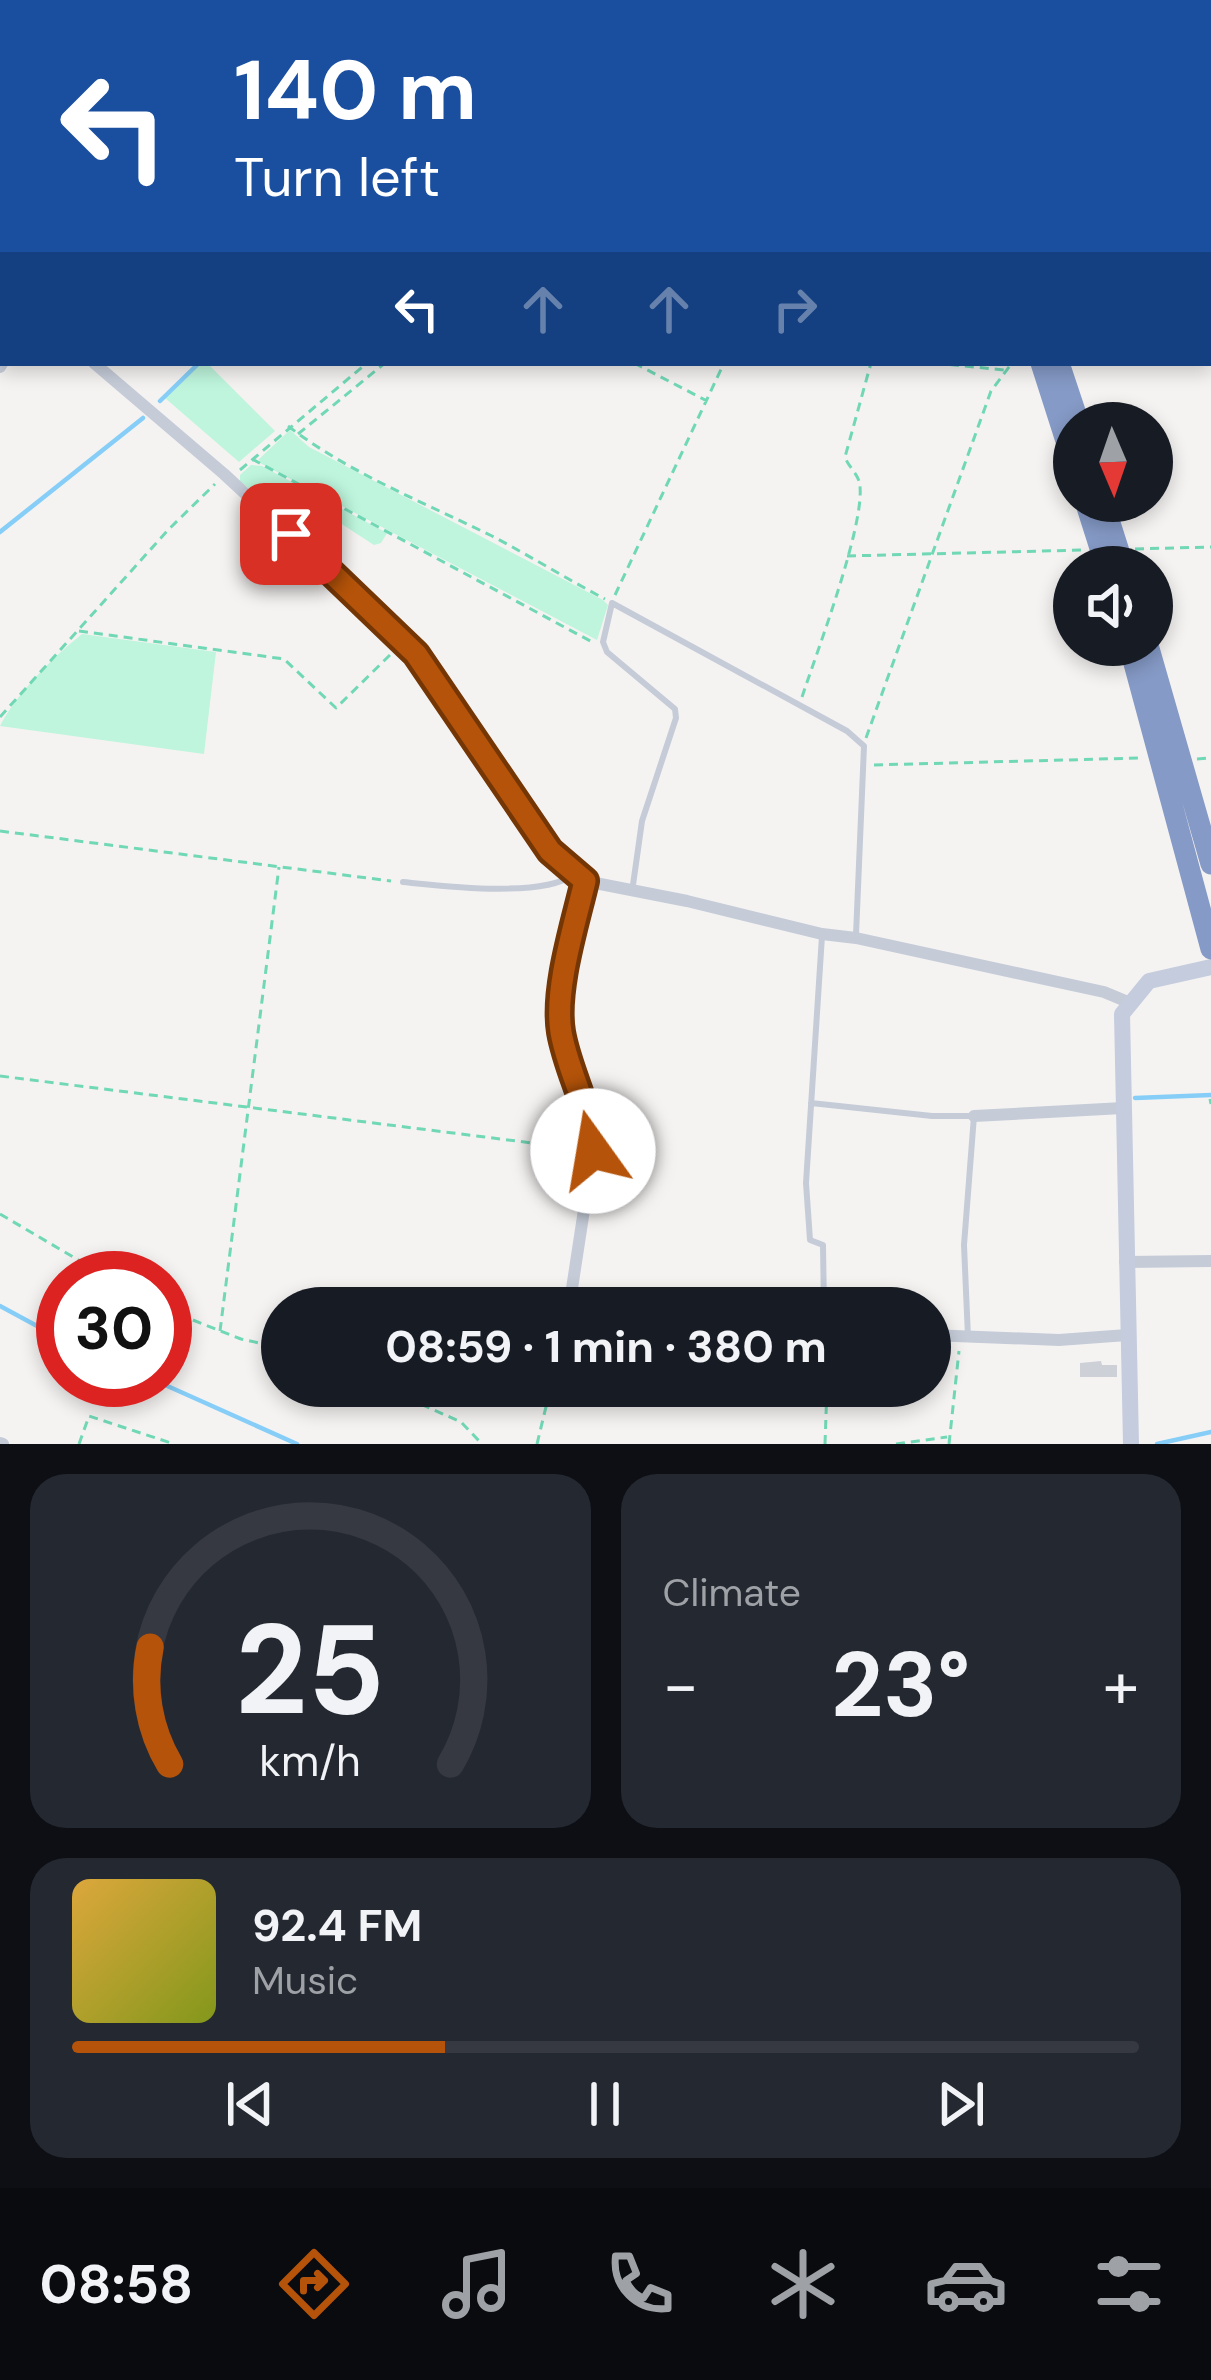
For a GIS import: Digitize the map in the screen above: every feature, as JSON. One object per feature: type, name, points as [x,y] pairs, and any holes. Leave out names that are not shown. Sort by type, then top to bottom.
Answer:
[{"type":"highway","points":[[1042,366],[1053,402]]},
{"type":"highway","points":[[1061,366],[1072,402]]},
{"type":"highway","points":[[1135,666],[1211,949]]},
{"type":"highway","points":[[1154,666],[1211,864]]},
{"type":"street","points":[[98,366],[227,477],[404,641],[550,851],[579,878],[1103,992],[1128,1002]]},
{"type":"street","points":[[572,1287],[593,1151],[592,1126],[560,1022],[579,878]]},
{"type":"street","points":[[1131,1444],[1120,1027],[1128,1002],[1149,981],[1211,967]]},
{"type":"street","points":[[974,1116],[1123,1108]]},
{"type":"street","points":[[1125,1262],[1211,1261]]},
{"type":"street","points":[[951,1337],[1059,1340],[1127,1336]]},
{"type":"lane","points":[[632,892],[642,821],[675,709],[607,652],[603,642],[612,602],[847,730],[864,746],[856,938]]},
{"type":"lane","points":[[403,882],[533,886],[579,878]]},
{"type":"lane","points":[[822,934],[806,1183],[810,1240],[823,1245],[824,1287]]},
{"type":"lane","points":[[811,1103],[974,1116],[964,1245],[964,1338]]},
{"type":"path","points":[[0,717],[157,541],[363,366]]},
{"type":"path","points":[[298,434],[381,366]]},
{"type":"path","points":[[640,366],[706,401]]},
{"type":"path","points":[[288,426],[342,462],[612,602],[723,366]]},
{"type":"path","points":[[800,705],[847,556],[860,489],[845,457],[870,366]]},
{"type":"path","points":[[964,366],[1005,370]]},
{"type":"path","points":[[864,746],[991,391],[1009,366]]},
{"type":"path","points":[[252,459],[593,643],[603,642]]},
{"type":"path","points":[[1173,552],[1211,547]]},
{"type":"path","points":[[847,556],[1053,551]]},
{"type":"path","points":[[80,631],[284,658],[336,708],[404,641]]},
{"type":"path","points":[[861,765],[1161,755]]},
{"type":"path","points":[[0,831],[403,882]]},
{"type":"path","points":[[220,1331],[279,867]]},
{"type":"path","points":[[0,1076],[593,1151]]},
{"type":"path","points":[[0,1214],[63,1251]]},
{"type":"path","points":[[192,1320],[261,1342]]},
{"type":"path","points":[[949,1444],[964,1338]]},
{"type":"path","points":[[427,1407],[461,1422],[482,1444]]},
{"type":"path","points":[[537,1444],[546,1407]]},
{"type":"path","points":[[825,1444],[826,1407]]},
{"type":"path","points":[[79,1444],[89,1415],[174,1444]]},
{"type":"path","points":[[896,1444],[947,1437]]},
{"type":"green space","points":[[198,366],[210,366],[275,431],[239,462],[165,398]]},
{"type":"green space","points":[[290,430],[309,447],[603,600],[608,605],[597,640],[260,463]]},
{"type":"green space","points":[[251,465],[262,466],[387,533],[374,545],[317,508],[300,531],[240,481]]},
{"type":"green space","points":[[82,634],[216,652],[204,754],[0,726],[36,677]]},
{"type":"building","points":[[1101,1361],[1102,1365],[1117,1365],[1117,1377],[1080,1377],[1080,1363]]},
{"type":"waterway","points":[[160,401],[196,366]]},
{"type":"waterway","points":[[0,532],[143,418]]},
{"type":"waterway","points":[[1135,1098],[1211,1095]]},
{"type":"waterway","points":[[0,1306],[36,1325]]},
{"type":"waterway","points":[[192,1397],[297,1444]]},
{"type":"waterway","points":[[1157,1444],[1211,1432]]},
{"type":"route","points":[[291,534],[416,654],[550,851],[585,881],[560,1022],[592,1126],[593,1151]]}]
